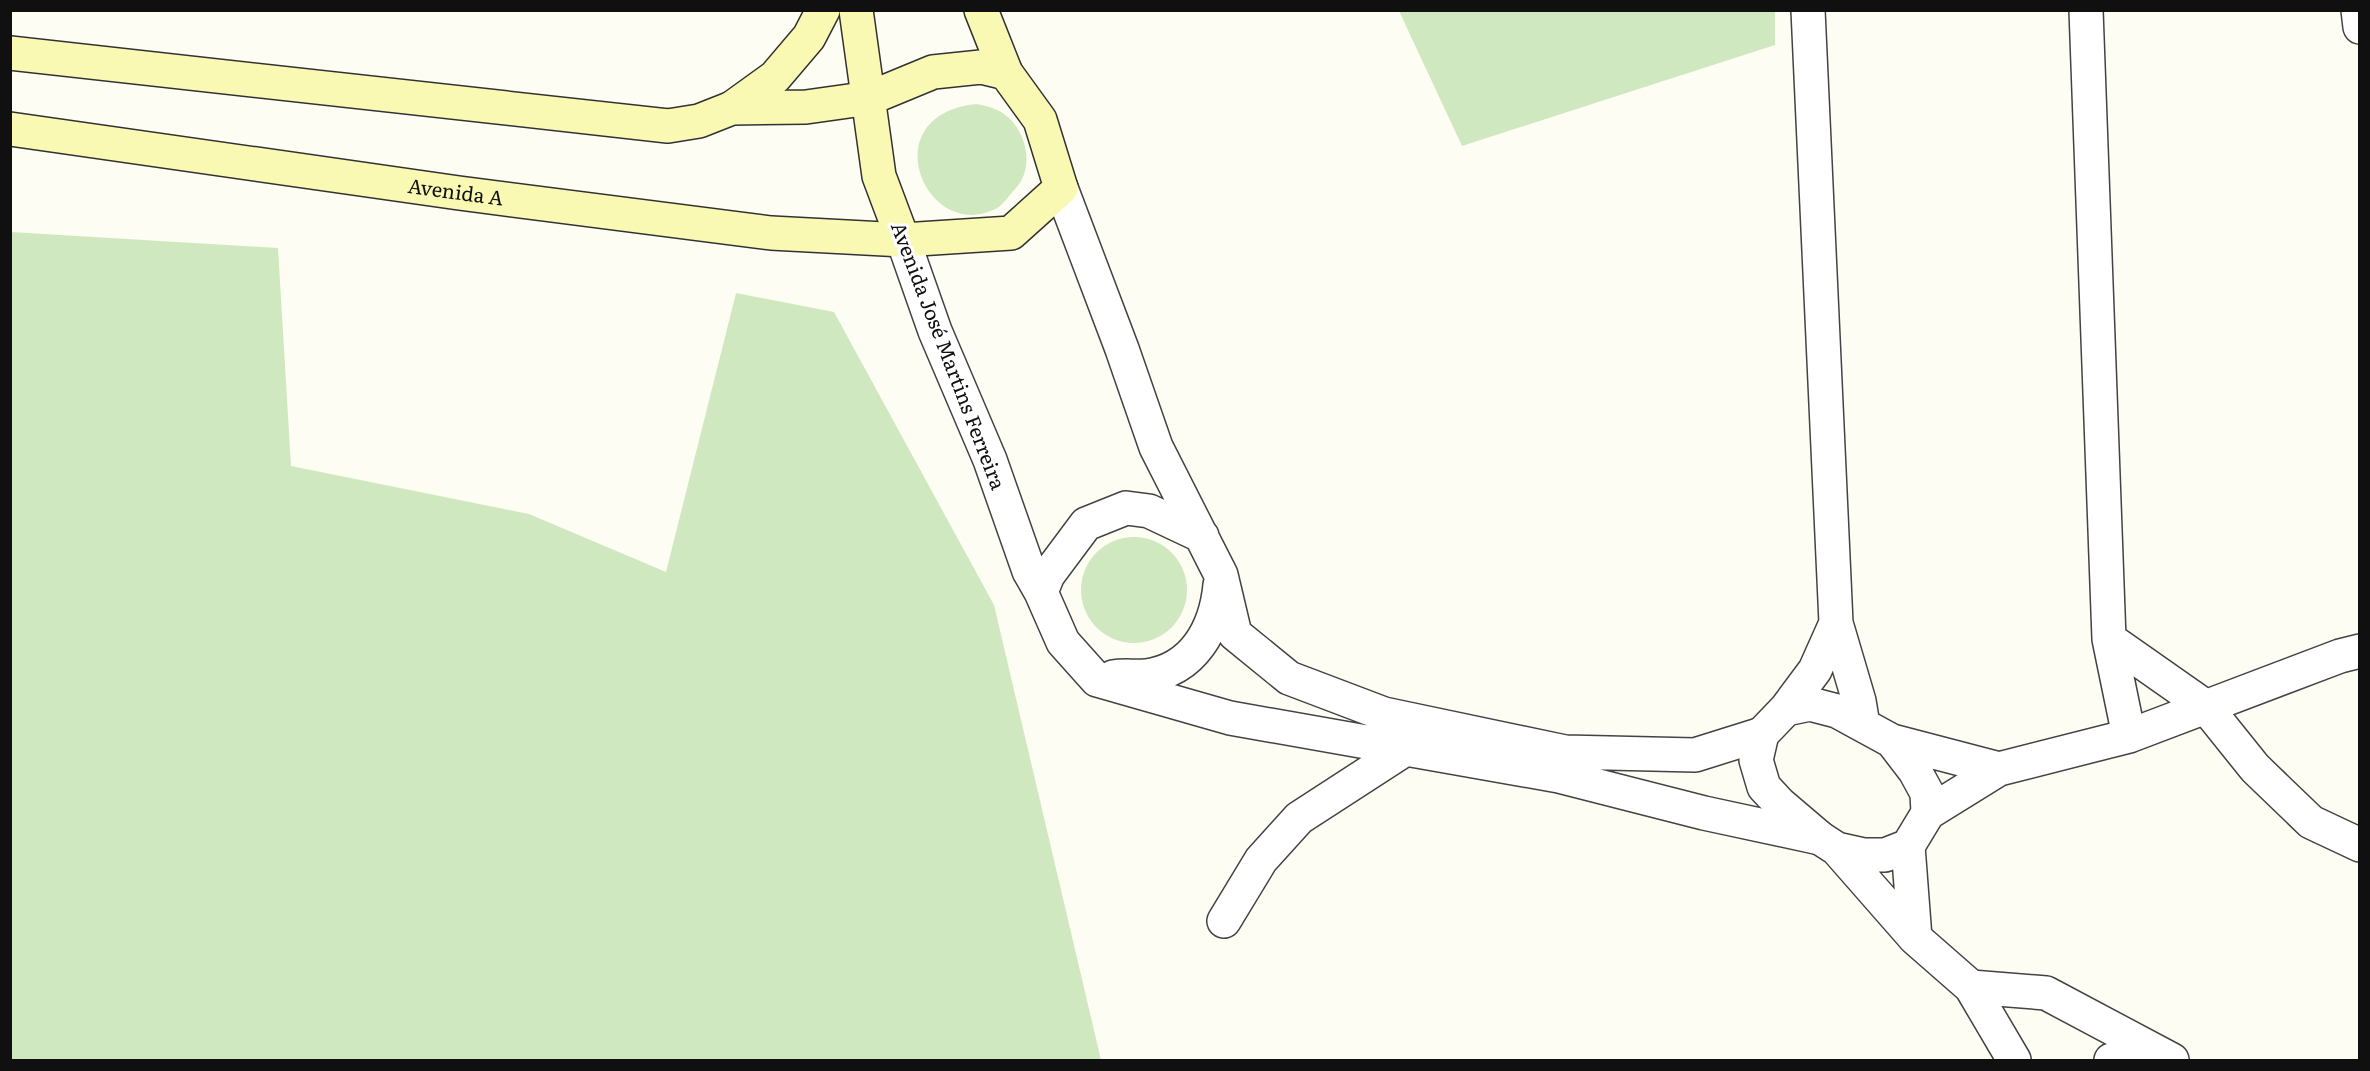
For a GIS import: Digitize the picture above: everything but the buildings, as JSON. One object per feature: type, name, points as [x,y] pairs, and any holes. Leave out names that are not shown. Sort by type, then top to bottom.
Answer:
[{"type":"main road","points":[[10,53],[668,126],[699,122],[732,108],[775,77],[809,37],[823,10]]},
{"type":"main road","name":"Avenida José Martins Ferreira","points":[[856,10],[879,176],[903,240]]},
{"type":"main road","points":[[903,240],[1011,233],[1061,188],[1040,120],[1006,73],[981,10]]},
{"type":"main road","points":[[732,108],[807,107],[870,98],[933,72],[981,67],[1006,73]]},
{"type":"main road","name":"Avenida A","points":[[10,129],[459,193],[771,233],[903,240]]},
{"type":"street","points":[[1808,10],[1836,623],[1859,701],[1863,725]]},
{"type":"street","points":[[2086,10],[2109,639],[2129,736]]},
{"type":"street","points":[[2358,10],[2360,27]]},
{"type":"street","points":[[1061,188],[1122,349],[1156,447],[1221,575],[1235,634],[1289,678],[1384,714],[1564,752],[1695,755],[1762,734],[1786,709],[1815,670],[1836,623]]},
{"type":"street","name":"Avenida José Martins Ferreira","points":[[903,240],[935,331],[990,460],[1023,558],[1063,642],[1096,680]]},
{"type":"street","points":[[1041,592],[1048,575],[1086,524],[1126,508],[1149,511],[1202,536]]},
{"type":"street","points":[[1096,680],[1121,676],[1147,676],[1172,668],[1193,653],[1210,631],[1218,606],[1221,575]]},
{"type":"street","points":[[2109,639],[2206,706],[2255,768],[2311,822],[2360,845]]},
{"type":"street","points":[[1915,938],[1908,846],[1928,813],[1998,769],[2129,736],[2340,656],[2360,651]]},
{"type":"street","points":[[1096,680],[1230,718],[1597,784],[1864,855],[1885,855],[1908,846]]},
{"type":"street","points":[[1786,709],[1810,704],[1837,711],[1892,741],[1998,769]]},
{"type":"street","points":[[1762,734],[1756,760],[1764,787],[1780,804],[1828,844],[1915,938],[1971,987],[2014,1060]]},
{"type":"street","points":[[1892,741],[1915,771],[1927,793],[1928,813]]},
{"type":"street","points":[[1224,921],[1261,860],[1299,818],[1404,750]]},
{"type":"street","points":[[1971,987],[2046,993],[2160,1055]]},
{"type":"street","points":[[2111,1060],[2160,1055]]},
{"type":"green space","points":[[1399,11],[1775,11],[1775,45],[1462,146]]},
{"type":"green space","points":[[976,104],[998,110],[1015,125],[1024,142],[1026,162],[1022,180],[1002,204],[997,208],[971,215],[949,209],[931,195],[920,174],[918,152],[925,130],[944,113]]},
{"type":"green space","points":[[11,232],[278,248],[291,466],[529,514],[666,572],[736,293],[834,312],[994,605],[1101,1060],[11,1060]]},
{"type":"green space","points":[[1134,537],[1154,541],[1172,552],[1183,570],[1187,590],[1183,610],[1172,628],[1154,639],[1134,643],[1114,639],[1096,628],[1085,610],[1081,590],[1085,570],[1096,552],[1114,541]]}]
